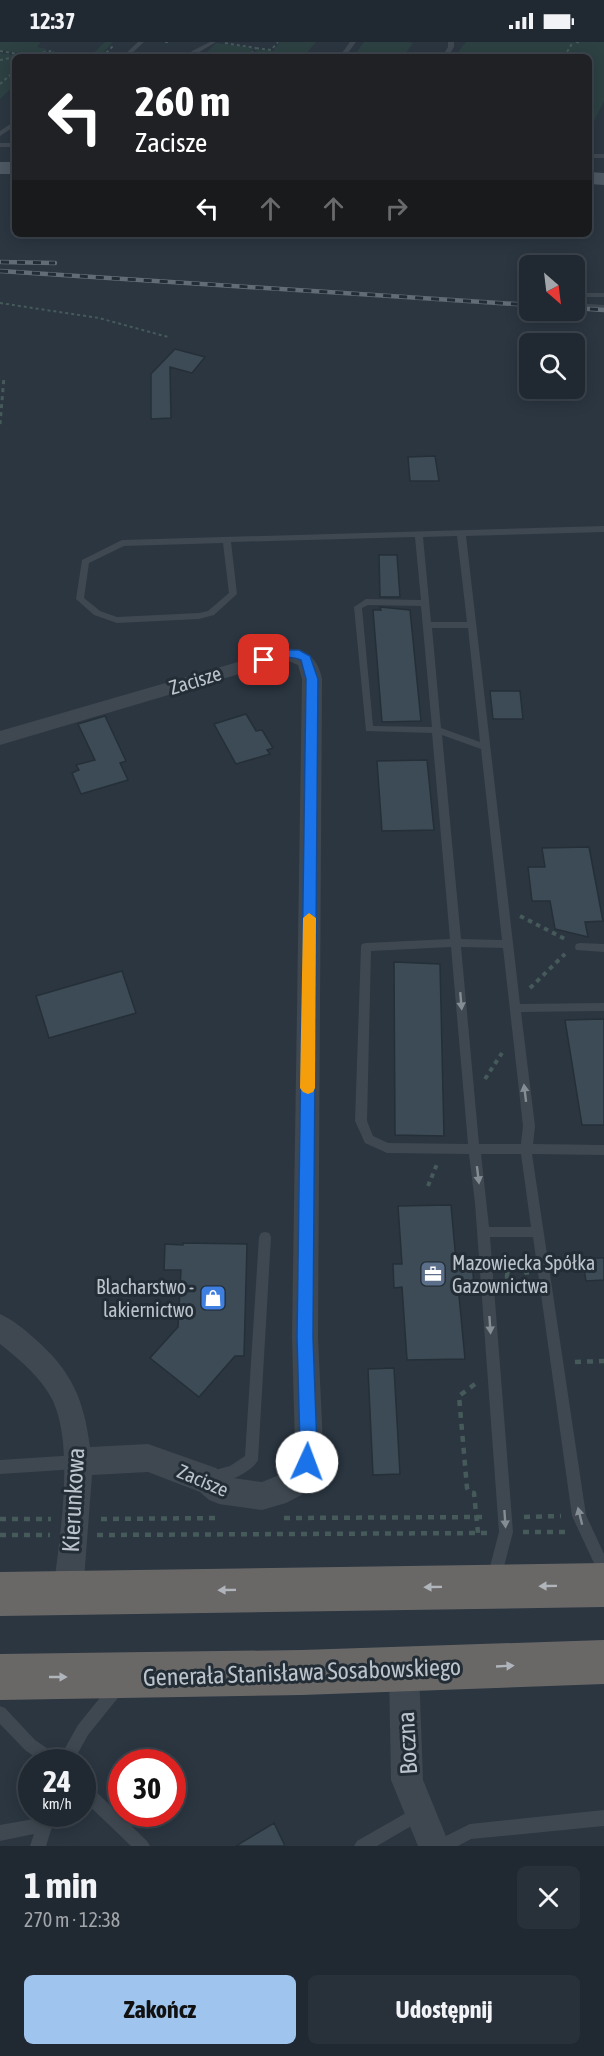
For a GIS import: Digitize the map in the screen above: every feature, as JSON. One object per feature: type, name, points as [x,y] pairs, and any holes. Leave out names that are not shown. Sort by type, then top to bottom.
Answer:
[{"type":"highway","points":[[0,1594],[604,1585]]},
{"type":"highway","name":"Generała Stanisława Sosabowskiego","points":[[0,1677],[125,1677],[404,1671],[604,1662]]},
{"type":"street","name":"Zacisze","points":[[0,738],[286,654],[299,654],[306,658],[310,668],[312,691],[305,1337],[309,1446],[307,1462],[299,1481],[286,1489],[262,1496],[219,1490],[206,1478],[196,1477],[148,1458],[77,1462]]},
{"type":"street","name":"Kierunkowa","points":[[0,1327],[33,1354],[55,1378],[71,1415],[76,1435],[77,1462],[68,1593]]},
{"type":"street","name":"Boczna","points":[[404,1671],[407,1780],[434,1846]]},
{"type":"lane","points":[[128,54],[141,42]]},
{"type":"lane","points":[[191,54],[213,42]]},
{"type":"lane","points":[[585,295],[604,295]]},
{"type":"lane","points":[[585,306],[604,307]]},
{"type":"lane","points":[[227,540],[233,594],[211,612],[199,616],[117,620],[105,618],[90,611],[80,599],[85,562],[122,543],[604,528]]},
{"type":"lane","points":[[461,532],[529,1126],[526,1151],[537,1232],[579,1516],[604,1569]]},
{"type":"lane","points":[[419,535],[483,1232],[505,1517],[506,1532],[492,1587]]},
{"type":"lane","points":[[425,603],[366,602],[358,607],[369,729],[437,730],[485,747]]},
{"type":"lane","points":[[427,625],[470,625]]},
{"type":"lane","points":[[508,944],[366,946],[361,1121],[369,1139],[387,1148],[474,1147],[526,1151],[604,1150]]},
{"type":"lane","points":[[580,947],[604,948]]},
{"type":"lane","points":[[515,1006],[604,1007]]},
{"type":"lane","points":[[483,1232],[537,1232]]},
{"type":"lane","points":[[206,1478],[233,1472],[251,1460],[265,1237]]},
{"type":"lane","points":[[0,1467],[77,1462]]},
{"type":"lane","points":[[72,1749],[83,1730],[125,1677]]},
{"type":"lane","points":[[0,1713],[36,1749]]},
{"type":"lane","points":[[96,1802],[142,1846]]},
{"type":"lane","points":[[362,1846],[420,1813]]},
{"type":"lane","points":[[441,1846],[470,1832],[604,1818]]},
{"type":"lane","points":[[0,1833],[20,1827]]},
{"type":"lane","points":[[38,1846],[44,1827]]},
{"type":"path","points":[[105,54],[117,42]]},
{"type":"path","points":[[221,42],[271,50]]},
{"type":"path","points":[[270,54],[278,42]]},
{"type":"path","points":[[574,42],[581,43]]},
{"type":"path","points":[[251,54],[256,48]]},
{"type":"path","points":[[0,51],[15,54]]},
{"type":"path","points":[[36,54],[53,51],[51,54]]},
{"type":"path","points":[[0,84],[12,74]]},
{"type":"path","points":[[0,303],[99,318],[168,337]]},
{"type":"path","points":[[0,424],[4,377]]},
{"type":"path","points":[[504,907],[580,947]]},
{"type":"path","points":[[515,1006],[562,955],[580,947]]},
{"type":"path","points":[[470,1101],[518,1030]]},
{"type":"path","points":[[513,1267],[520,1267],[526,1272],[527,1279],[521,1284],[513,1284],[507,1275],[513,1267]]},
{"type":"path","points":[[574,1362],[604,1361]]},
{"type":"path","points":[[475,1374],[476,1386],[459,1396],[467,1488],[469,1492],[474,1493],[478,1533]]},
{"type":"path","points":[[279,1518],[579,1516]]},
{"type":"path","points":[[0,1535],[74,1527],[221,1518]]},
{"type":"path","points":[[0,1519],[74,1527],[478,1533],[585,1532]]},
{"type":"green space","points":[[0,42],[41,42],[37,47],[57,54],[25,54],[0,50]]},
{"type":"green space","points":[[105,42],[113,42],[102,54],[92,54]]},
{"type":"green space","points":[[280,42],[316,42],[306,54],[253,54],[258,49],[273,51]]},
{"type":"green space","points":[[364,42],[413,43],[405,54],[355,54]]},
{"type":"green space","points":[[466,42],[604,42],[604,101],[592,126],[592,54],[456,54]]},
{"type":"green space","points":[[216,43],[254,48],[249,54],[205,54]]},
{"type":"green space","points":[[0,53],[12,55],[12,88],[0,99]]},
{"type":"building","points":[[175,349],[205,357],[192,373],[170,367],[171,418],[151,419],[151,374]]},
{"type":"building","points":[[435,456],[439,481],[410,481],[408,457]]},
{"type":"building","points":[[379,555],[397,555],[400,597],[380,597]]},
{"type":"building","points":[[380,607],[410,610],[421,721],[382,722],[373,610],[381,610]]},
{"type":"building","points":[[490,691],[520,691],[523,719],[493,719]]},
{"type":"building","points":[[246,714],[256,731],[262,730],[273,748],[267,750],[270,754],[236,764],[214,724]]},
{"type":"building","points":[[105,716],[126,761],[120,763],[128,780],[81,794],[72,773],[79,770],[76,765],[95,760],[78,724]]},
{"type":"building","points":[[427,760],[434,830],[382,831],[377,761]]},
{"type":"building","points":[[589,847],[603,921],[585,922],[588,937],[555,929],[550,901],[532,901],[528,867],[545,867],[542,848]]},
{"type":"building","points":[[394,962],[440,964],[444,1136],[395,1135]]},
{"type":"building","points":[[122,971],[136,1013],[49,1038],[36,996]]},
{"type":"building","points":[[604,1019],[604,1125],[582,1125],[565,1020]]},
{"type":"building","name":"Mazowiecka Spółka Gazownictwa","points":[[451,1205],[456,1261],[472,1261],[474,1285],[458,1285],[465,1359],[407,1360],[402,1287],[394,1288],[393,1264],[402,1264],[398,1206]]},
{"type":"building","name":"Blacharstwo - lakiernictwo","points":[[183,1243],[247,1244],[244,1356],[235,1356],[199,1397],[150,1358],[178,1327],[181,1270],[164,1270],[165,1244],[183,1245]]},
{"type":"building","points":[[582,1258],[604,1258],[604,1280],[586,1281]]},
{"type":"building","points":[[394,1368],[400,1474],[373,1475],[368,1369]]},
{"type":"building","points":[[274,1823],[285,1846],[236,1846]]},
{"type":"railway","points":[[1,262],[55,263]]},
{"type":"railway","points":[[0,271],[519,304]]},
{"type":"railway","points":[[585,309],[604,310]]},
{"type":"slow traffic","points":[[308,1088],[309,918]]},
{"type":"place","name":"Mazowiecka Spółka Gazownictwa","points":[[433,1274]]},
{"type":"place","name":"Blacharstwo - lakiernictwo","points":[[213,1298]]},
{"type":"route","points":[[264,660],[286,654],[299,654],[306,658],[312,679],[305,1337],[309,1446],[307,1462]]}]
